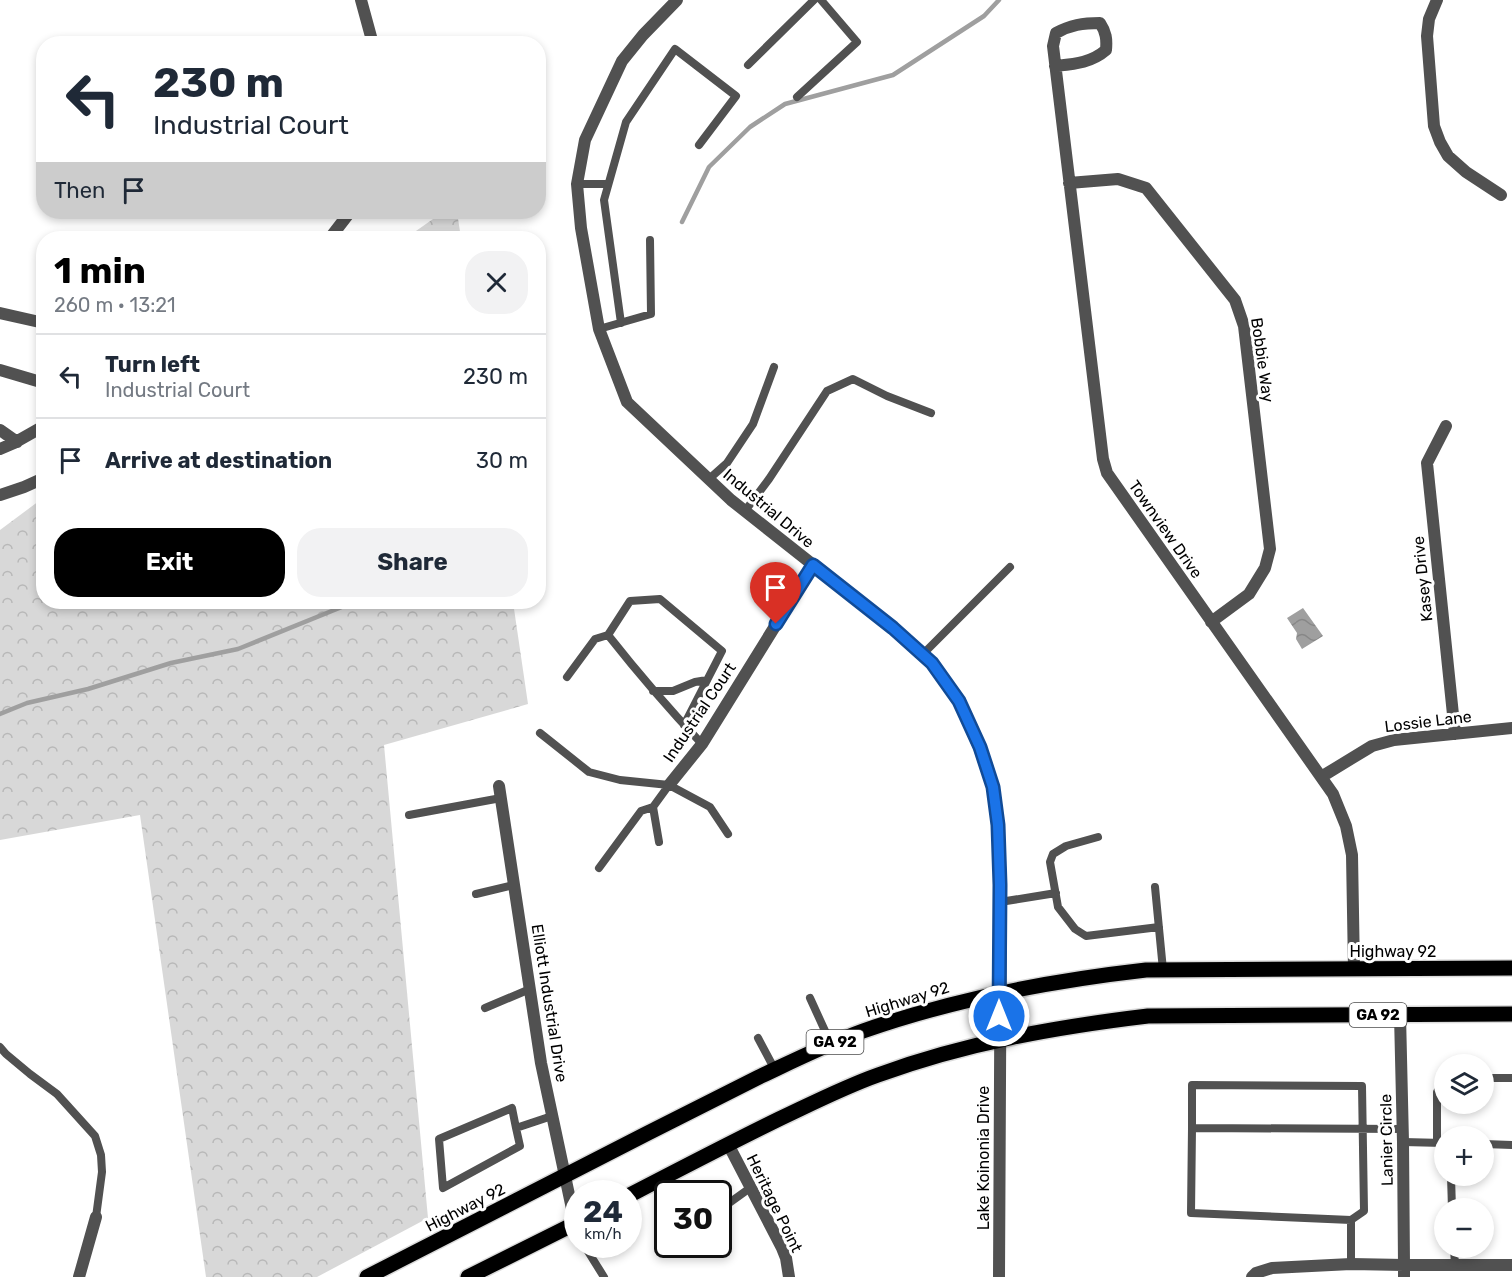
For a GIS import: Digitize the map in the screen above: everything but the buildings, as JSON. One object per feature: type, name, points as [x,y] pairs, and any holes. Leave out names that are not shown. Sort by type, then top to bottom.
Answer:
[{"type":"main road","name":"Highway 92","points":[[367,1277],[808,1053],[922,1011],[999,993],[1102,975],[1146,970],[1512,968]]},
{"type":"main road","name":"GA 92","points":[[642,1189],[828,1095],[877,1075],[935,1056],[1000,1040],[1148,1016],[1512,1014]]},
{"type":"main road","points":[[468,1277],[564,1231]]},
{"type":"street","points":[[361,0],[371,36]]},
{"type":"street","name":"Industrial Drive","points":[[677,0],[643,35],[622,61],[585,140],[578,184],[581,228],[598,329],[627,402],[745,510],[893,628],[932,663],[959,701],[980,747],[993,787],[998,825],[1000,1040]]},
{"type":"street","points":[[1437,0],[1429,19],[1426,36],[1434,126],[1448,156],[1466,172],[1501,195]]},
{"type":"street","points":[[1082,23],[1100,23],[1107,39],[1106,50],[1097,57],[1080,63],[1055,66],[1053,46],[1056,33],[1082,23]]},
{"type":"street","name":"Townview Drive","points":[[1055,66],[1103,459],[1107,473],[1333,794],[1346,826],[1352,855],[1354,969]]},
{"type":"street","name":"Bobbie Way","points":[[1069,183],[1118,179],[1146,188],[1235,300],[1244,326],[1270,549],[1265,568],[1250,594],[1211,621]]},
{"type":"street","points":[[335,231],[345,219]]},
{"type":"street","points":[[0,313],[36,321]]},
{"type":"street","points":[[0,370],[36,381]]},
{"type":"street","name":"Kasey Drive","points":[[1446,426],[1427,463],[1455,734]]},
{"type":"street","points":[[0,430],[17,442]]},
{"type":"street","points":[[0,449],[36,431]]},
{"type":"street","points":[[0,495],[36,482]]},
{"type":"street","name":"Industrial Court","points":[[669,785],[702,744],[813,565]]},
{"type":"street","name":"Lossie Lane","points":[[1321,777],[1372,746],[1394,740],[1512,728]]},
{"type":"street","name":"Elliott Industrial Drive","points":[[500,792],[541,1063],[565,1180]]},
{"type":"street","name":"Lanier Circle","points":[[1400,1015],[1404,1271]]},
{"type":"street","name":"Lake Koinonia Drive","points":[[999,1277],[1000,1040]]},
{"type":"street","name":"Heritage Point","points":[[728,1144],[782,1248],[789,1277]]},
{"type":"street","points":[[79,1277],[96,1217]]},
{"type":"street","points":[[1252,1277],[1256,1273],[1272,1268],[1351,1264],[1404,1271],[1455,1265],[1512,1265]]},
{"type":"lane","points":[[748,65],[814,0]]},
{"type":"lane","points":[[797,97],[857,42],[821,0]]},
{"type":"lane","points":[[621,322],[604,200],[626,122],[675,50],[736,96],[699,146]]},
{"type":"lane","points":[[578,184],[608,184]]},
{"type":"lane","points":[[598,329],[651,314],[650,240]]},
{"type":"lane","points":[[709,479],[727,463],[753,423],[774,367]]},
{"type":"lane","points":[[745,510],[769,479],[826,391],[853,380],[931,413]]},
{"type":"lane","points":[[922,654],[1010,567]]},
{"type":"lane","points":[[567,677],[595,639],[608,635],[630,601],[660,599],[722,651],[684,725]]},
{"type":"lane","points":[[608,635],[653,691],[702,744]]},
{"type":"lane","points":[[653,691],[674,691],[695,682],[707,680]]},
{"type":"lane","points":[[540,733],[589,772],[620,780],[669,785],[710,807],[728,834]]},
{"type":"lane","points":[[599,868],[641,811],[653,807],[669,785]]},
{"type":"lane","points":[[409,814],[500,792]]},
{"type":"lane","points":[[653,807],[659,842]]},
{"type":"lane","points":[[1098,837],[1066,846],[1053,854],[1050,862],[1058,907],[1075,929],[1086,936],[1159,927]]},
{"type":"lane","points":[[476,894],[514,885]]},
{"type":"lane","points":[[1155,886],[1163,970]]},
{"type":"lane","points":[[1000,902],[1056,893]]},
{"type":"lane","points":[[485,1008],[530,989]]},
{"type":"lane","points":[[810,998],[831,1044]]},
{"type":"lane","points":[[758,1038],[775,1070]]},
{"type":"lane","points":[[0,1047],[57,1094],[95,1136],[101,1155],[102,1172],[96,1217]]},
{"type":"lane","points":[[1494,1078],[1512,1078]]},
{"type":"lane","points":[[1192,1085],[1362,1086],[1364,1211],[1351,1220],[1191,1213],[1192,1128],[1192,1085]]},
{"type":"lane","points":[[512,1108],[516,1128],[520,1146],[443,1188],[439,1139],[512,1108]]},
{"type":"lane","points":[[516,1128],[552,1116]]},
{"type":"lane","points":[[1192,1128],[1362,1129],[1434,1142]]},
{"type":"lane","points":[[1494,1144],[1512,1145]]},
{"type":"lane","points":[[732,1201],[750,1188]]},
{"type":"lane","points":[[1351,1220],[1351,1264]]},
{"type":"lane","points":[[592,1258],[604,1277]]},
{"type":"lane","points":[[1455,1258],[1455,1265]]},
{"type":"green space","points":[[433,219],[458,219],[460,231],[416,231]]},
{"type":"green space","points":[[36,503],[36,609],[514,609],[528,704],[384,745],[428,1218],[317,1277],[206,1277],[140,815],[0,840],[0,530]]},
{"type":"water","points":[[1303,608],[1323,636],[1302,649],[1296,639],[1297,633],[1287,618]]},
{"type":"waterway","points":[[682,222],[709,167],[750,127],[785,104],[893,75],[984,16],[999,0]]},
{"type":"waterway","points":[[0,714],[27,703],[88,689],[171,663],[238,649],[337,609]]},
{"type":"route","points":[[776,624],[813,565],[893,628],[932,663],[959,701],[980,747],[993,787],[998,825],[999,1016]]}]
